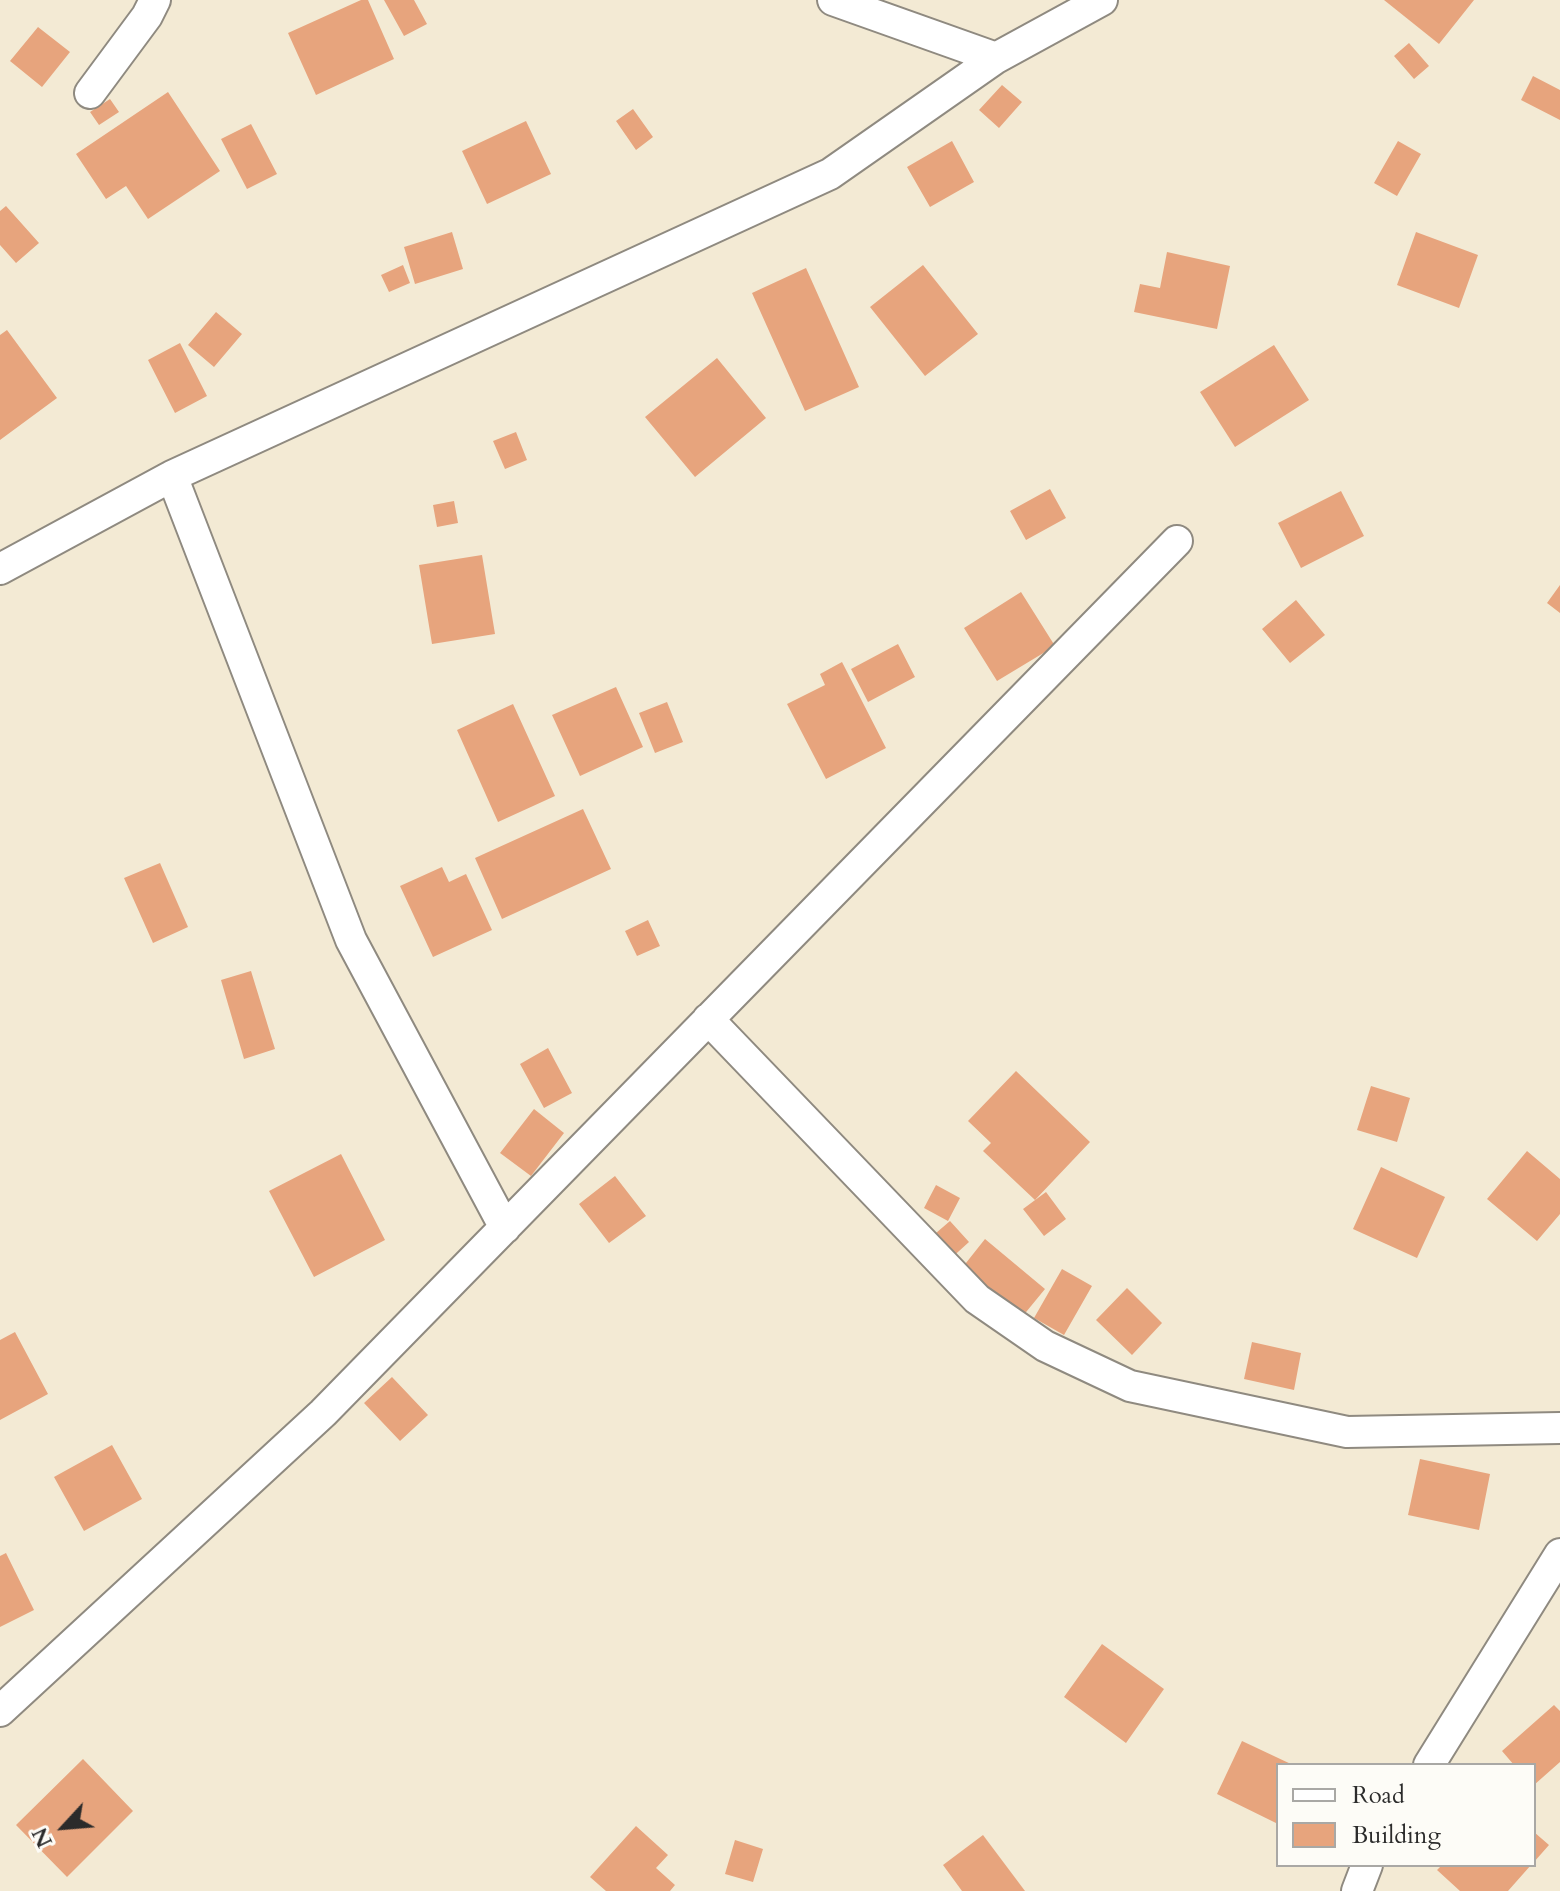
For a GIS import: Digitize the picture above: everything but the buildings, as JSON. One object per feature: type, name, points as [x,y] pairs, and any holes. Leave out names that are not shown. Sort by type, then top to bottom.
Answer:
[{"type":"street","points":[[90,93],[147,16],[155,0]]},
{"type":"street","points":[[833,0],[996,58]]},
{"type":"street","points":[[0,569],[172,476],[830,174],[996,58],[1102,0]]},
{"type":"street","points":[[172,476],[351,940],[505,1228]]},
{"type":"street","points":[[0,1711],[323,1413],[1177,541]]},
{"type":"street","points":[[708,1019],[977,1299],[1045,1346],[1130,1386],[1347,1432],[1560,1428]]},
{"type":"street","points":[[1430,1763],[1560,1554]]},
{"type":"street","points":[[1357,1891],[1366,1867]]}]
